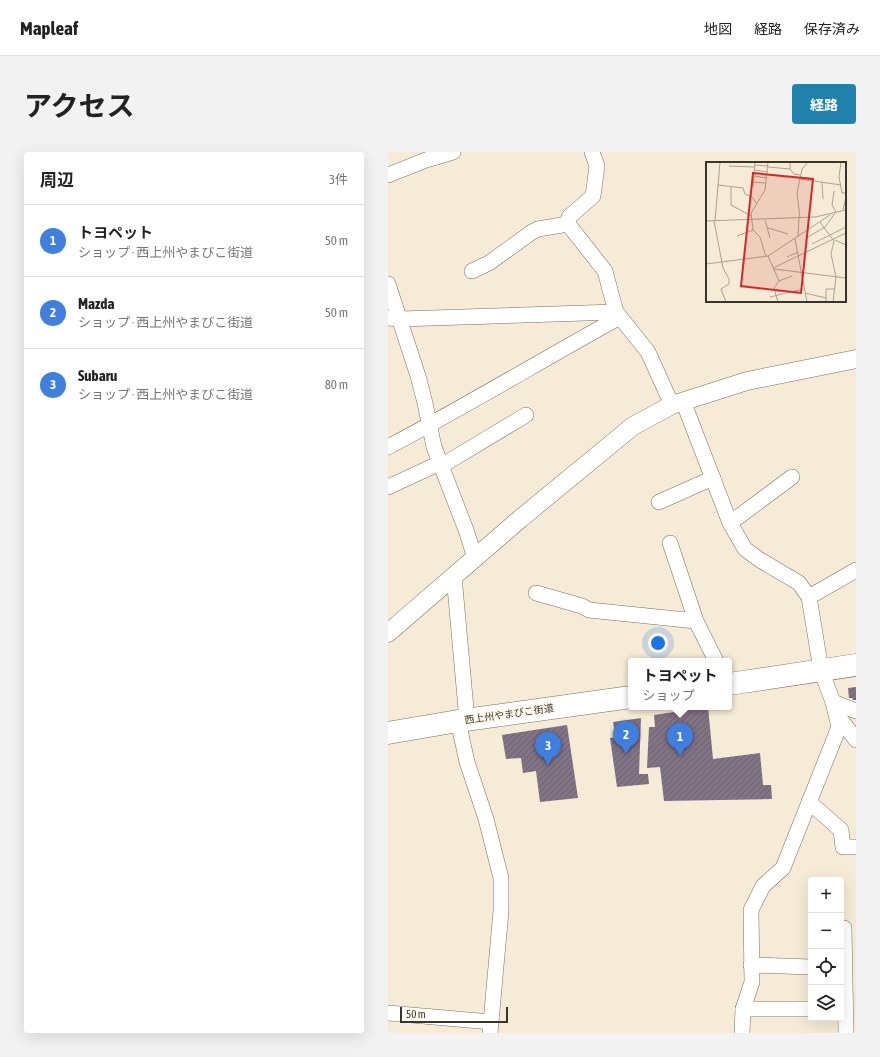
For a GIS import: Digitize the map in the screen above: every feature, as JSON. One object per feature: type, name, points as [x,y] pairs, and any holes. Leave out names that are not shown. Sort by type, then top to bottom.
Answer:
[{"type":"highway","points":[[732,684],[856,665]]},
{"type":"highway","name":"西上州やまびこ街道","points":[[388,733],[628,697]]},
{"type":"street","points":[[388,175],[426,160],[453,152]]},
{"type":"street","points":[[592,152],[597,166],[594,196],[568,217],[568,224],[605,272],[618,315],[648,352],[678,403],[713,478],[730,523],[745,549],[760,560],[799,583],[809,597],[821,670],[834,706],[838,727],[783,868],[762,886],[751,910],[752,982],[743,1009],[742,1033]]},
{"type":"street","points":[[472,271],[489,263],[538,229],[568,224]]},
{"type":"street","points":[[388,284],[394,318],[421,390],[434,448],[466,530],[475,558]]},
{"type":"street","points":[[394,318],[618,315]]},
{"type":"street","points":[[388,447],[525,370],[618,315]]},
{"type":"street","points":[[388,633],[633,426],[678,403],[747,381],[856,359]]},
{"type":"street","points":[[388,487],[441,465],[526,415]]},
{"type":"street","points":[[730,523],[792,477]]},
{"type":"street","points":[[659,502],[713,478]]},
{"type":"street","points":[[670,543],[696,621],[714,658]]},
{"type":"street","points":[[809,597],[856,570]]},
{"type":"street","points":[[388,1013],[490,1028],[501,911],[501,878],[486,819],[467,762],[462,721],[454,576]]},
{"type":"street","points":[[536,594],[582,606],[590,610],[696,621]]},
{"type":"street","points":[[834,706],[856,712]]},
{"type":"street","points":[[834,706],[856,740]]},
{"type":"street","points":[[809,802],[842,830],[843,847],[856,847]]},
{"type":"street","points":[[752,965],[808,966]]},
{"type":"street","points":[[844,970],[851,991],[844,1010],[846,1033]]},
{"type":"street","points":[[743,1009],[808,1009]]},
{"type":"building","points":[[856,687],[856,700],[853,700],[852,698],[849,698],[848,688]]},
{"type":"building","points":[[688,710],[708,710],[713,759],[760,753],[763,785],[771,785],[772,799],[664,801],[660,767],[647,768],[649,727],[655,727],[654,715]]},
{"type":"building","points":[[641,718],[639,774],[648,774],[649,784],[617,787],[610,738],[616,737],[613,722]]},
{"type":"building","points":[[567,725],[578,798],[540,802],[536,771],[523,773],[521,758],[506,759],[502,735]]},
{"type":"place","name":"Mazda","points":[[626,754]]},
{"type":"place","name":"トヨペット","points":[[680,756]]},
{"type":"place","name":"Subaru","points":[[548,765]]}]
